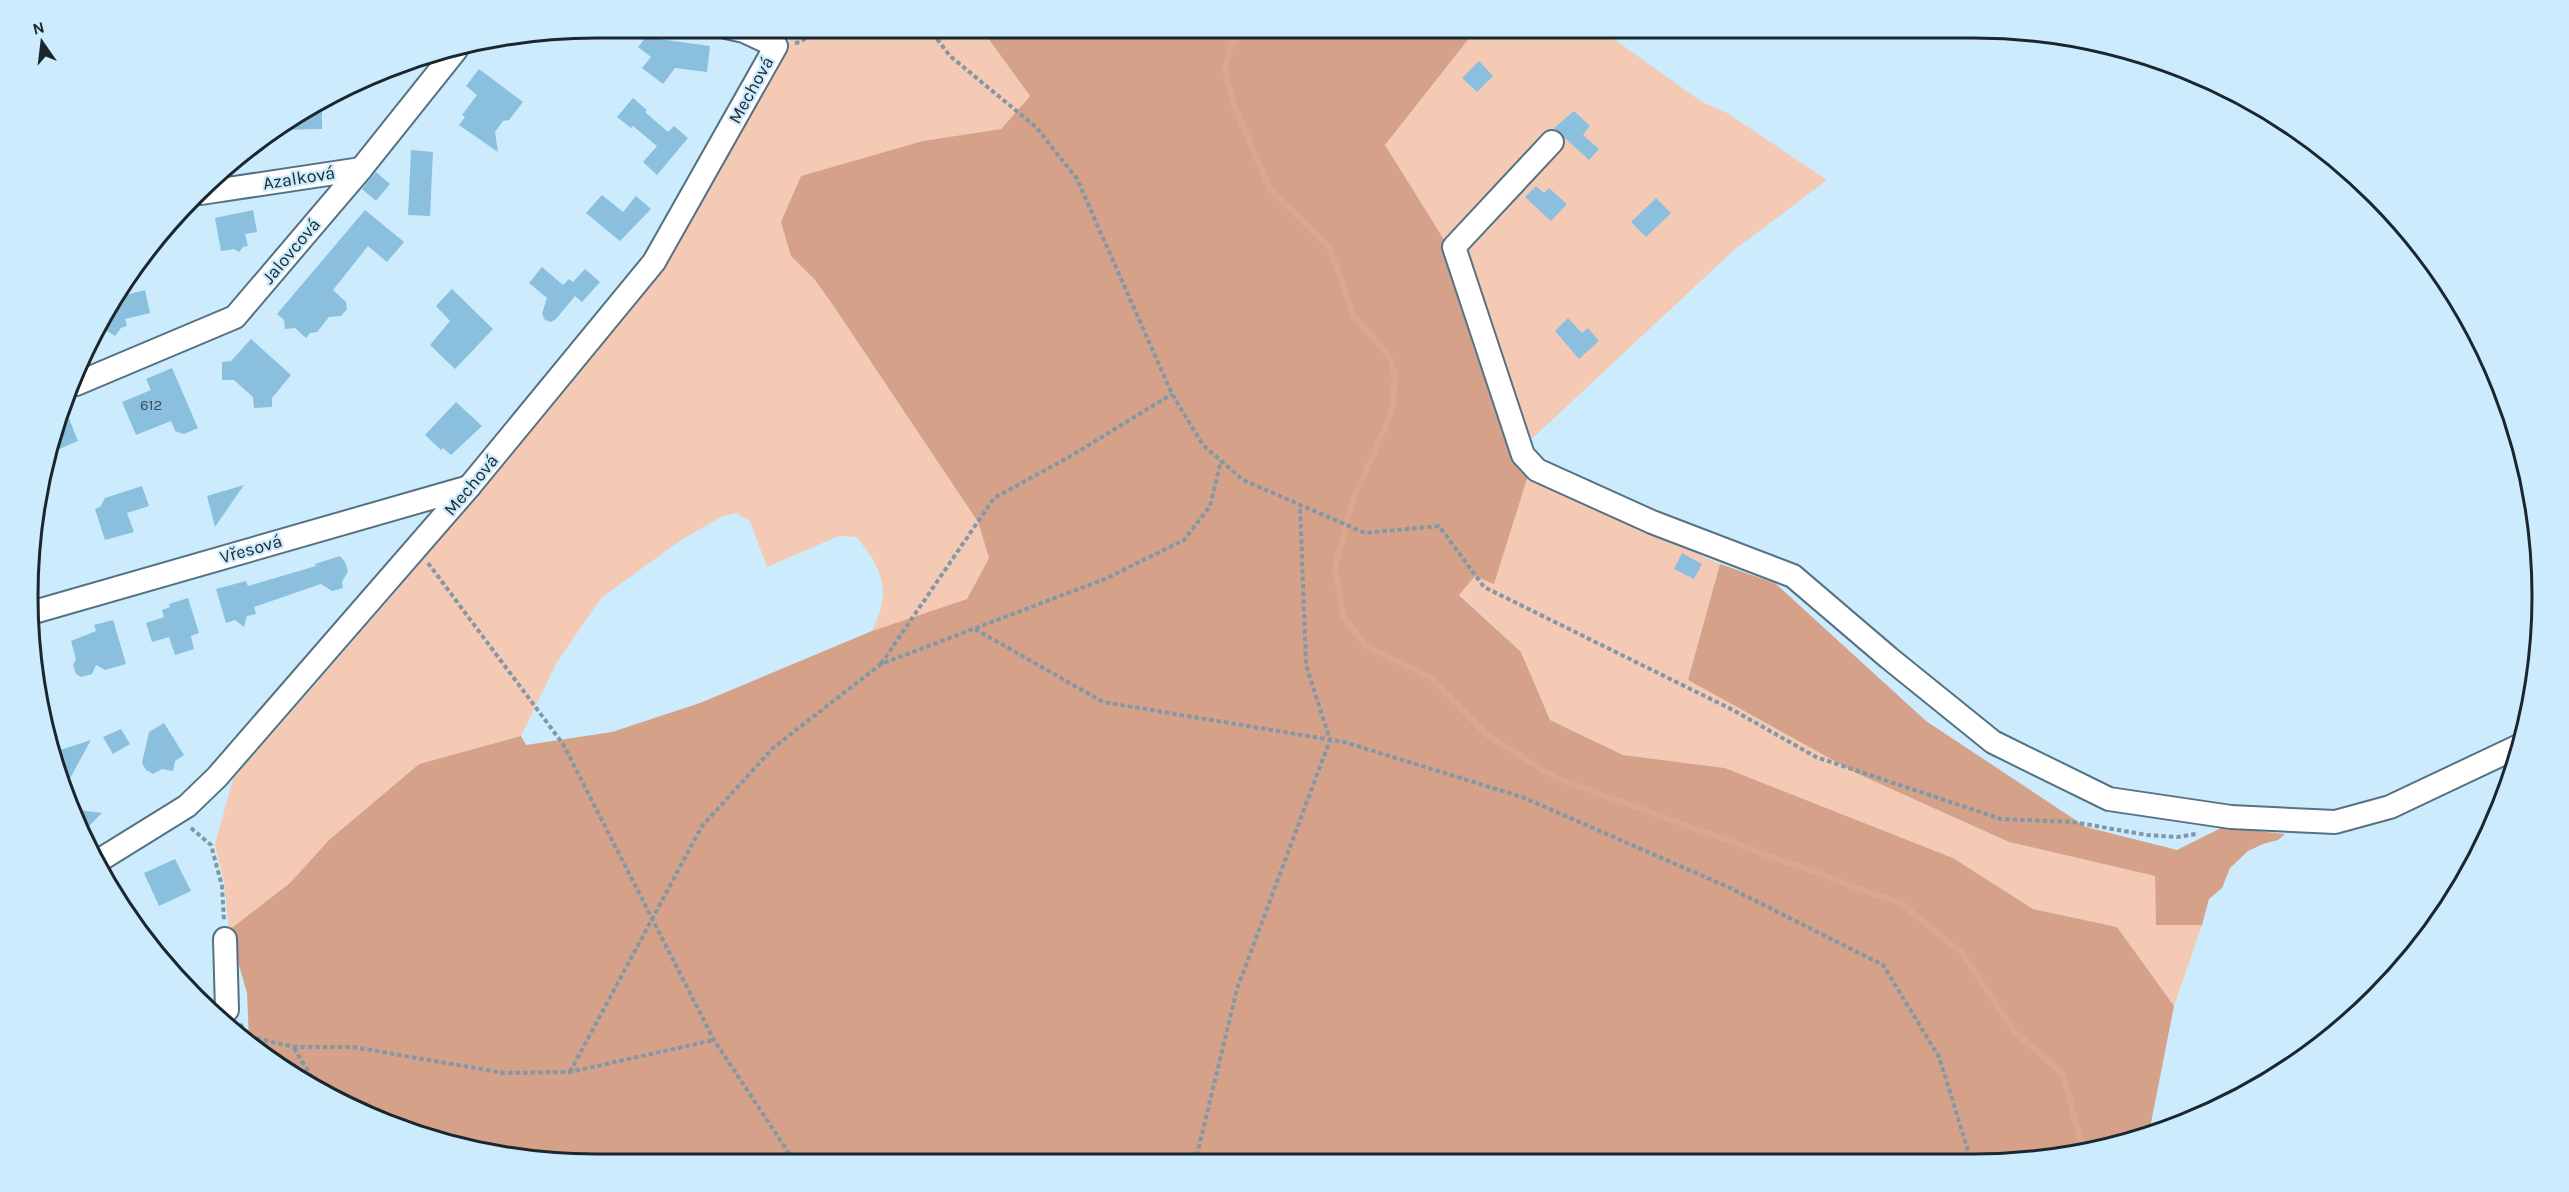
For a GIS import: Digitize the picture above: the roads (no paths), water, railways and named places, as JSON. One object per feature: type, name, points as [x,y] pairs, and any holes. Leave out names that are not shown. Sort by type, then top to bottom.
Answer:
[{"type":"street","name":"Mechová","points":[[103,858],[187,806],[217,777],[469,488],[654,261],[776,46],[758,38]]},
{"type":"street","name":"Jalovcová","points":[[80,382],[235,317],[361,169],[450,57]]},
{"type":"street","points":[[1552,142],[1454,247],[1524,454],[1537,470],[1652,522],[1793,576],[1888,658],[1993,742],[2109,799],[2231,817],[2335,822],[2390,807],[2509,751]]},
{"type":"street","name":"Azalková","points":[[211,191],[361,169]]},
{"type":"street","name":"Vřesová","points":[[38,611],[469,488]]},
{"type":"street","points":[[222,1011],[225,939]]},
{"type":"waterway","points":[[1236,38],[1231,45],[1225,70],[1233,103],[1270,189],[1329,247],[1354,316],[1390,357],[1395,375],[1392,412],[1352,502],[1335,568],[1343,616],[1366,646],[1431,678],[1487,735],[1556,778],[1902,904],[1963,954],[2015,1032],[2063,1074],[2081,1144]]}]
